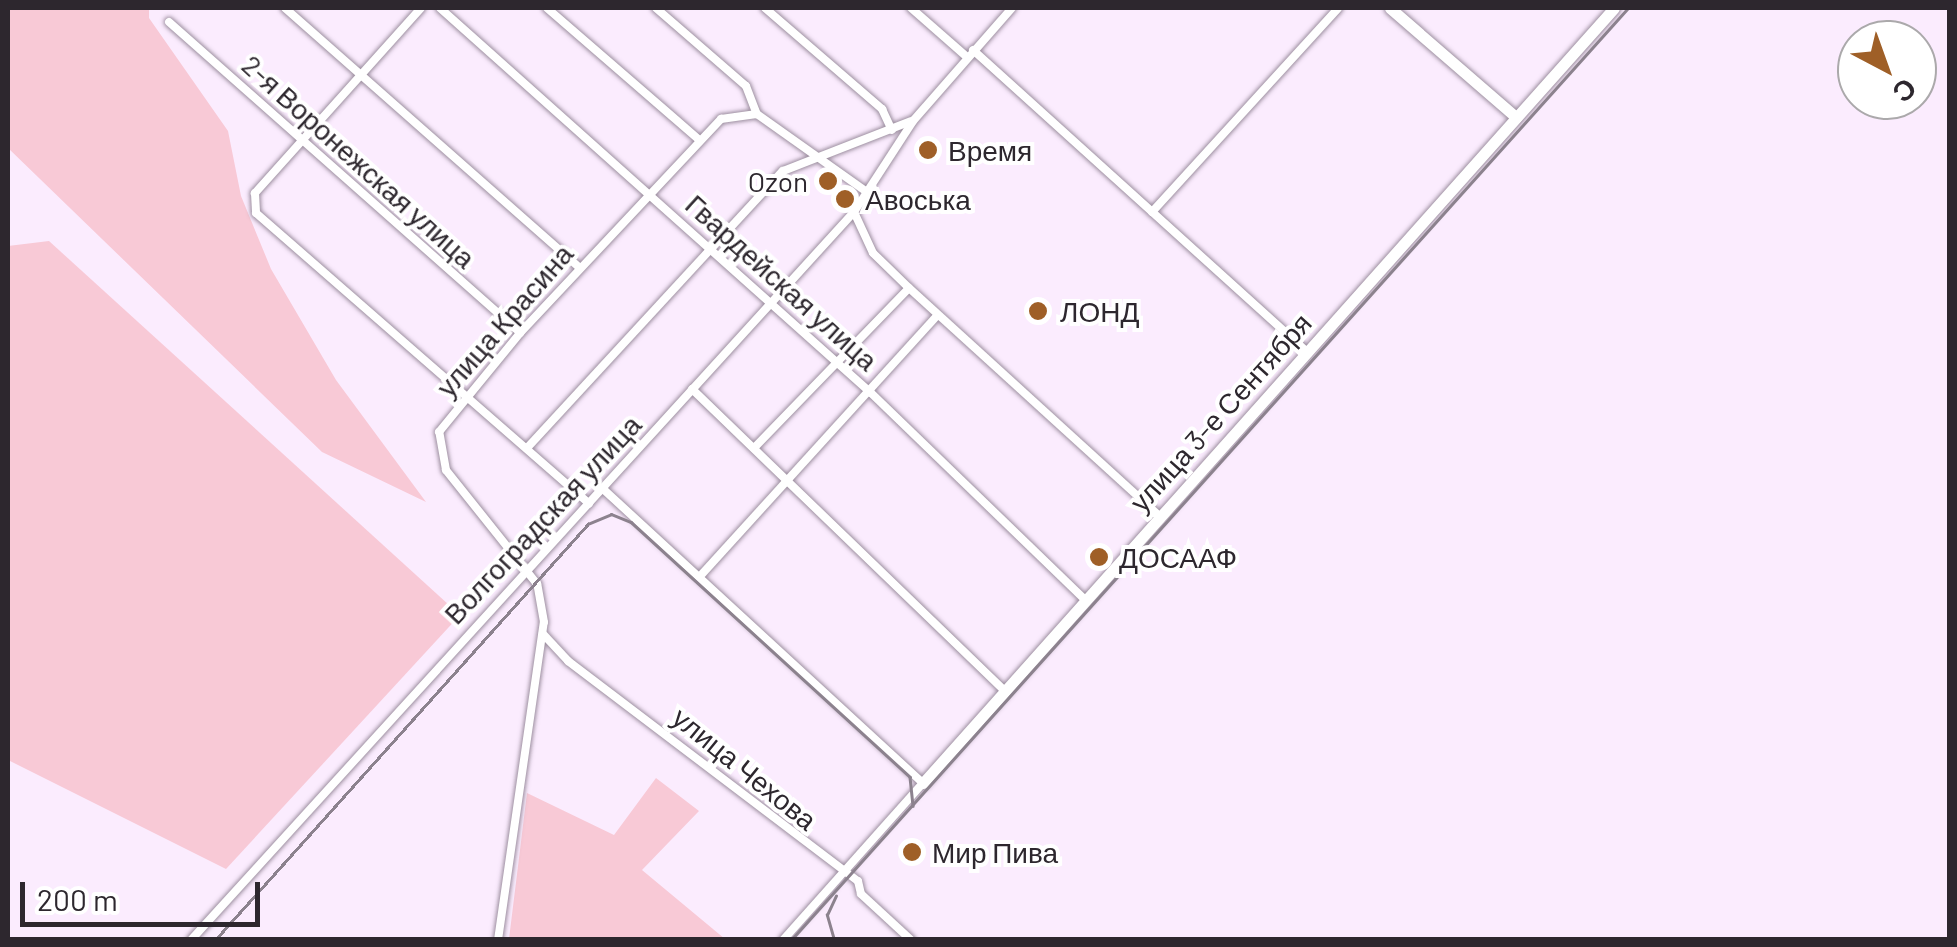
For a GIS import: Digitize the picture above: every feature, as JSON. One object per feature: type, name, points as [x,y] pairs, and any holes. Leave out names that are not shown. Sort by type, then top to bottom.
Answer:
[{"type":"street","points":[[285,8],[579,267]]},
{"type":"street","points":[[421,8],[255,193],[256,213],[589,503]]},
{"type":"street","name":"Гвардейская улица","points":[[440,8],[871,393],[1085,600]]},
{"type":"street","points":[[547,8],[698,139]]},
{"type":"street","points":[[656,8],[746,86],[757,114],[868,193]]},
{"type":"street","points":[[765,8],[882,109],[892,130]]},
{"type":"street","points":[[911,8],[970,54],[1152,212],[1307,352]]},
{"type":"street","name":"Волгоградская улица","points":[[191,940],[854,212],[913,120],[1012,8]]},
{"type":"street","points":[[1152,212],[1338,8]]},
{"type":"street","points":[[1390,8],[1516,117]]},
{"type":"street","name":"улица 3-е Сентября","points":[[784,940],[1614,8]]},
{"type":"street","name":"2-я Воронежская улица","points":[[169,22],[520,333]]},
{"type":"street","name":"улица Красина","points":[[498,940],[543,634],[538,584],[440,457],[439,432],[464,395],[698,139],[721,119],[757,114]]},
{"type":"street","name":"Волгоградская улица","points":[[527,448],[783,171],[913,120]]},
{"type":"street","points":[[854,212],[874,253],[909,288],[1160,516]]},
{"type":"street","points":[[756,447],[909,288]]},
{"type":"street","points":[[702,574],[792,481],[938,315]]},
{"type":"street","points":[[692,388],[1004,690]]},
{"type":"street","points":[[602,488],[702,574],[923,783]]},
{"type":"street","name":"улица Чехова","points":[[543,634],[568,661],[730,778],[844,874],[912,940]]},
{"type":"shaded area","points":[[8,8],[149,8],[149,18],[228,131],[241,196],[271,269],[336,380],[426,502],[322,452],[8,148]]},
{"type":"shaded area","points":[[49,241],[460,615],[226,869],[8,760],[8,246]]},
{"type":"shaded area","points":[[656,778],[699,811],[642,870],[725,939],[509,939],[527,793],[614,835]]},
{"type":"tram line","points":[[791,940],[1628,8]]},
{"type":"tram line","points":[[215,940],[588,524],[611,514],[631,522],[910,777],[913,806]]},
{"type":"tram line","points":[[834,940],[827,915],[836,896]]},
{"type":"place","name":"Время","points":[[928,150]]},
{"type":"place","name":"Ozon","points":[[828,181]]},
{"type":"place","name":"Авоська","points":[[845,199]]},
{"type":"place","name":"ЛОНД","points":[[1038,311]]},
{"type":"place","name":"ДОСААФ","points":[[1099,557]]},
{"type":"place","name":"Мир Пива","points":[[912,852]]}]
